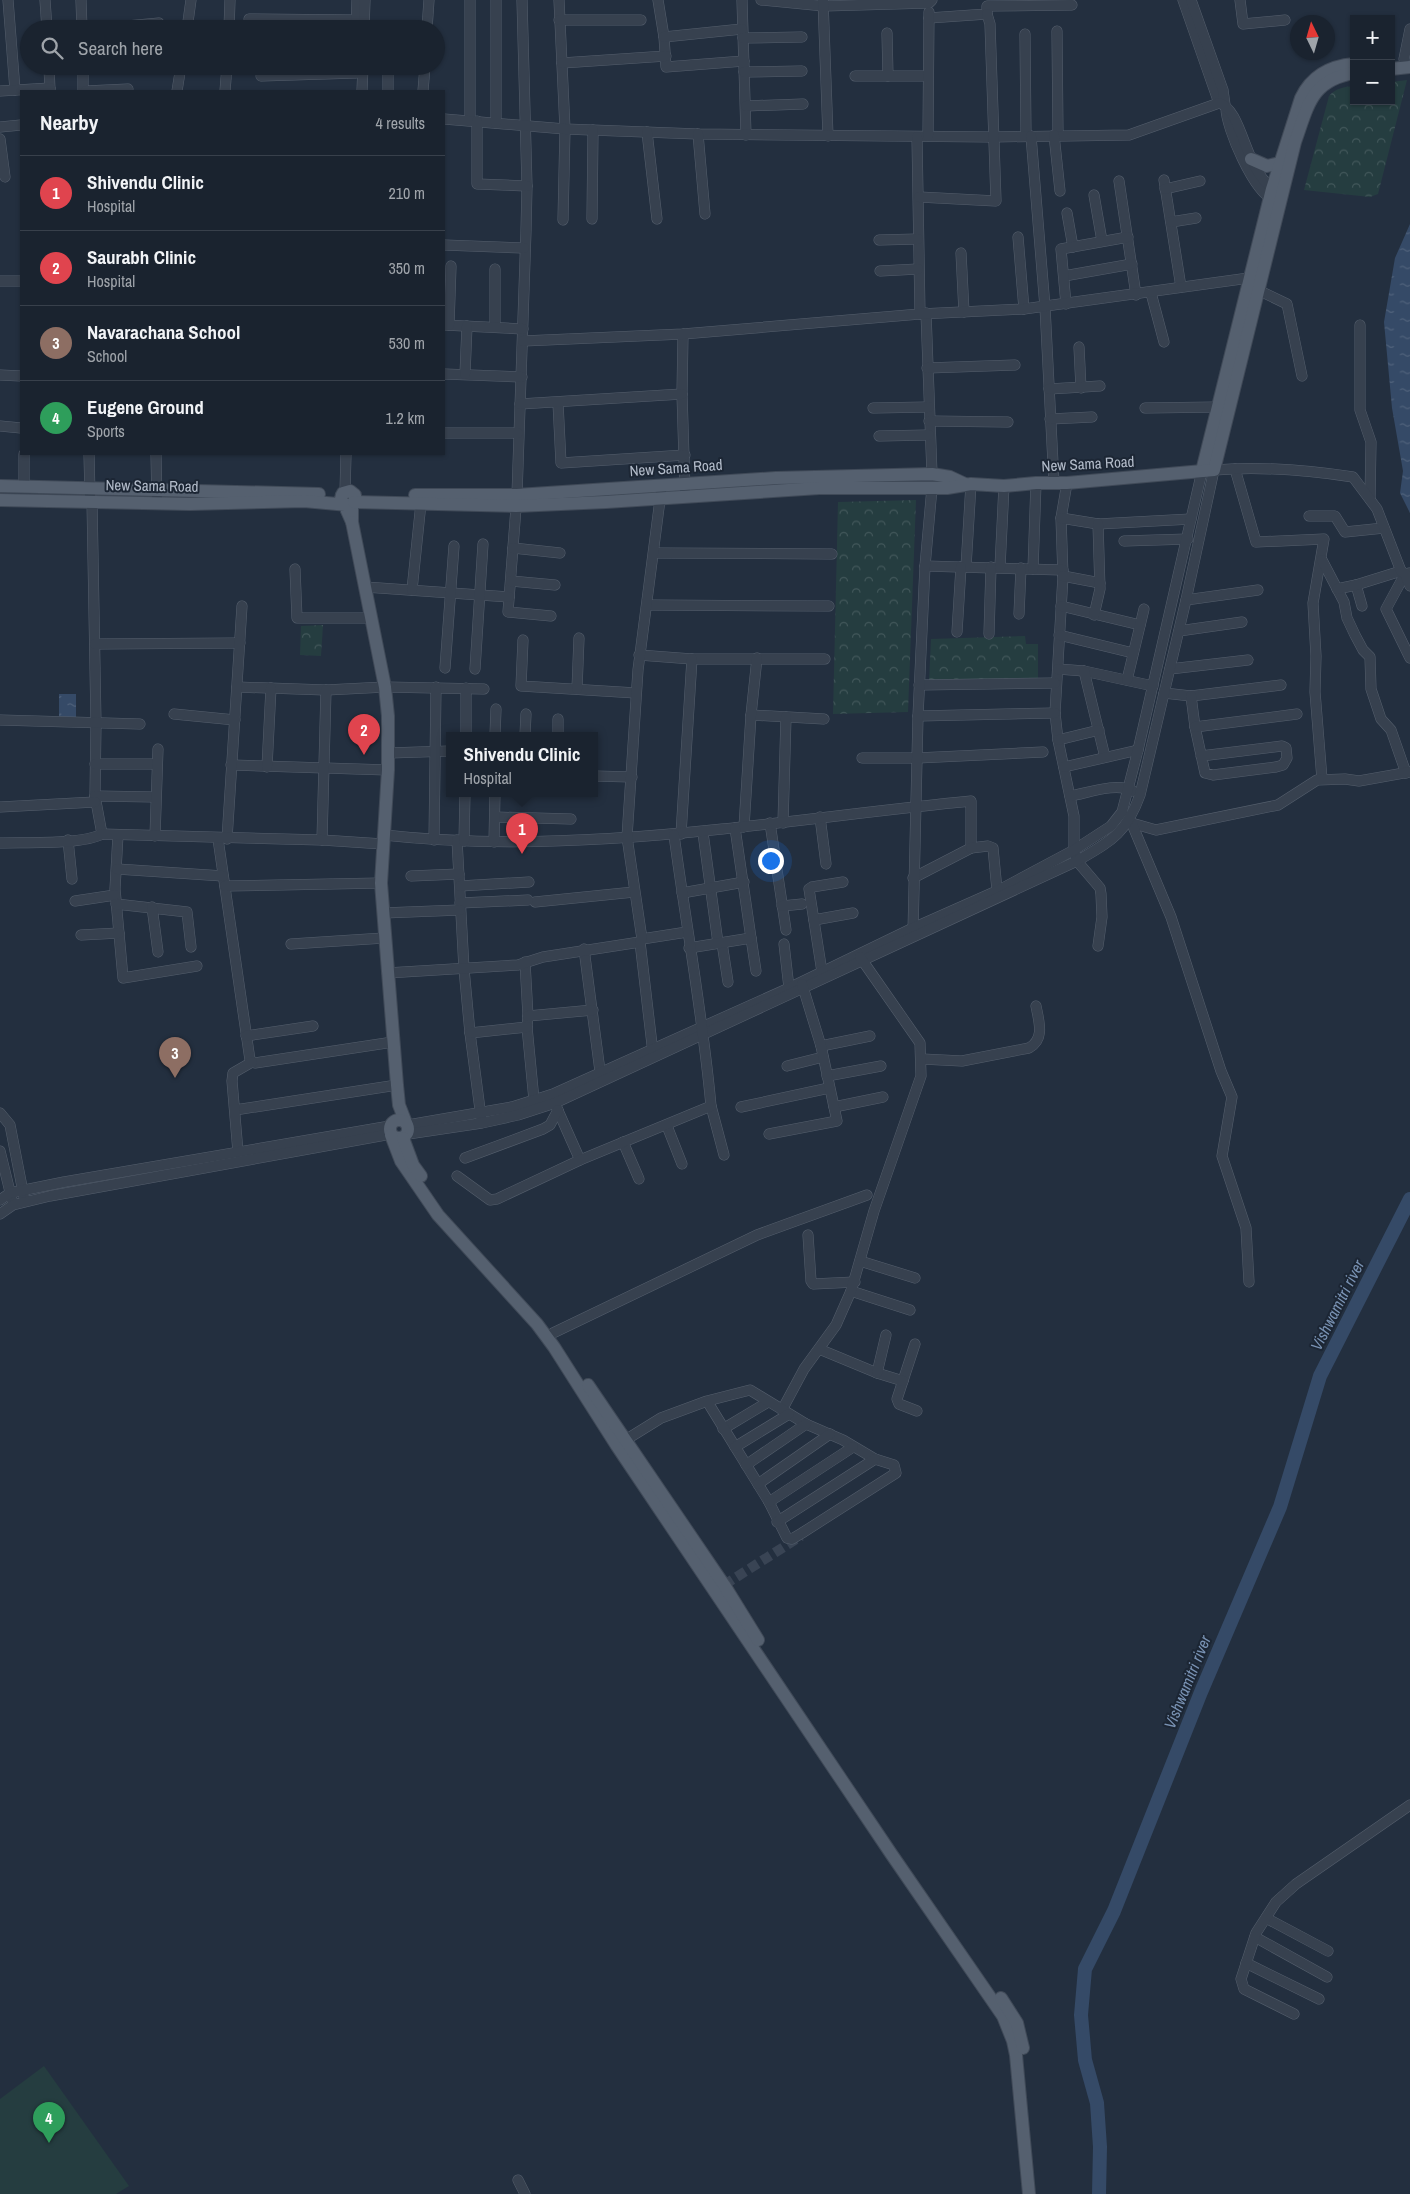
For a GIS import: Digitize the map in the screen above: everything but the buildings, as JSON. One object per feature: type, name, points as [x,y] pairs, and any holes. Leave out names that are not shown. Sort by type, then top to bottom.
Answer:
[{"type":"main road","points":[[1276,196],[1280,163],[1300,98],[1306,87],[1322,73],[1350,65]]},
{"type":"main road","points":[[1208,471],[1218,408],[1256,277],[1276,196],[1295,142],[1315,92],[1330,80],[1350,74]]},
{"type":"main road","points":[[1251,159],[1267,166],[1280,163]]},
{"type":"main road","points":[[1208,471],[1258,290],[1256,277]]},
{"type":"main road","name":"New Sama Road","points":[[823,482],[947,488],[968,484],[1004,486],[1060,483],[1208,471]]},
{"type":"main road","name":"New Sama Road","points":[[387,499],[421,503],[516,501],[932,474],[968,484]]},
{"type":"main road","name":"New Sama Road","points":[[0,486],[24,487],[91,497]]},
{"type":"main road","name":"New Sama Road","points":[[0,500],[91,497],[303,497],[516,501]]},
{"type":"main road","points":[[349,498],[352,522],[385,687],[388,716],[389,753],[381,883],[399,1105],[401,1161],[414,1183],[438,1215],[478,1254],[537,1324],[553,1337],[892,1855],[1003,2016],[1011,2034],[1016,2055],[1029,2194]]},
{"type":"main road","points":[[621,1443],[1012,2014],[1022,2041],[1038,2194]]},
{"type":"street","points":[[8,0],[15,90]]},
{"type":"street","points":[[45,0],[46,20]]},
{"type":"street","points":[[81,0],[82,20]]},
{"type":"street","points":[[188,20],[191,0]]},
{"type":"street","points":[[229,20],[230,0]]},
{"type":"street","points":[[356,0],[356,20]]},
{"type":"street","points":[[364,0],[364,20]]},
{"type":"street","points":[[428,20],[429,0]]},
{"type":"street","points":[[470,0],[477,184],[527,186]]},
{"type":"street","points":[[496,0],[496,124]]},
{"type":"street","points":[[522,0],[527,186],[522,377],[508,612],[551,616]]},
{"type":"street","points":[[559,0],[565,129],[563,220]]},
{"type":"street","points":[[658,0],[664,37],[666,66],[744,61]]},
{"type":"street","points":[[742,0],[746,135]]},
{"type":"street","points":[[761,0],[824,3],[931,2],[929,18],[928,136]]},
{"type":"street","points":[[1182,0],[1243,162],[1257,183],[1276,196]]},
{"type":"street","points":[[1190,0],[1223,90],[1223,106],[1232,114],[1251,159],[1262,179],[1276,196]]},
{"type":"street","points":[[1240,0],[1243,24],[1286,20]]},
{"type":"street","points":[[824,3],[828,136]]},
{"type":"street","points":[[919,197],[996,201],[992,137],[990,24],[987,6],[1072,4]]},
{"type":"street","points":[[929,18],[987,14]]},
{"type":"street","points":[[249,19],[270,20]]},
{"type":"street","points":[[560,20],[641,20]]},
{"type":"street","points":[[1404,61],[1410,29]]},
{"type":"street","points":[[1057,31],[1056,135],[1060,191]]},
{"type":"street","points":[[887,33],[888,76]]},
{"type":"street","points":[[664,37],[743,34],[802,37]]},
{"type":"street","points":[[1024,34],[1029,136],[1045,307],[1050,419],[1060,483],[1063,573],[1058,669],[1055,683],[1055,713],[1058,740],[1074,816],[1074,850],[1077,862],[1100,888],[1102,894],[1102,917],[1098,946]]},
{"type":"street","points":[[562,63],[666,56]]},
{"type":"street","points":[[744,72],[802,71]]},
{"type":"street","points":[[0,91],[50,90],[49,75]]},
{"type":"street","points":[[83,75],[84,90]]},
{"type":"street","points":[[177,90],[180,75]]},
{"type":"street","points":[[225,90],[226,75]]},
{"type":"street","points":[[262,76],[274,75]]},
{"type":"street","points":[[356,90],[357,75]]},
{"type":"street","points":[[359,75],[362,90]]},
{"type":"street","points":[[388,75],[388,90]]},
{"type":"street","points":[[424,90],[425,75]]},
{"type":"street","points":[[855,76],[928,76]]},
{"type":"street","points":[[99,90],[128,88]]},
{"type":"street","points":[[746,106],[803,104]]},
{"type":"street","points":[[445,119],[565,129],[698,134],[917,137],[1129,135],[1223,106]]},
{"type":"street","points":[[0,127],[20,125]]},
{"type":"street","points":[[592,220],[593,130]]},
{"type":"street","points":[[647,132],[657,219]]},
{"type":"street","points":[[698,134],[705,214]]},
{"type":"street","points":[[917,137],[919,197],[918,269],[927,368],[932,474]]},
{"type":"street","points":[[0,144],[5,177]]},
{"type":"street","points":[[1119,181],[1136,295]]},
{"type":"street","points":[[1181,287],[1164,184],[1200,181]]},
{"type":"street","points":[[1094,195],[1102,241]]},
{"type":"street","points":[[1067,213],[1073,247]]},
{"type":"street","points":[[1170,222],[1196,218]]},
{"type":"street","points":[[1018,237],[1024,309]]},
{"type":"street","points":[[1066,304],[1061,249],[1128,237]]},
{"type":"street","points":[[879,240],[918,239]]},
{"type":"street","points":[[445,245],[524,248]]},
{"type":"street","points":[[961,253],[964,312]]},
{"type":"street","points":[[1064,276],[1132,264]]},
{"type":"street","points":[[451,266],[446,325],[523,329]]},
{"type":"street","points":[[495,268],[496,327]]},
{"type":"street","points":[[880,271],[918,269]]},
{"type":"street","points":[[523,341],[683,334],[923,314],[1024,309],[1151,293],[1256,277]]},
{"type":"street","points":[[0,280],[20,281]]},
{"type":"street","points":[[1258,290],[1287,304],[1302,376]]},
{"type":"street","points":[[1151,293],[1164,342]]},
{"type":"street","points":[[1360,325],[1360,410],[1371,442],[1370,499]]},
{"type":"street","points":[[465,374],[467,326]]},
{"type":"street","points":[[683,334],[682,394],[685,490]]},
{"type":"street","points":[[1079,347],[1080,388]]},
{"type":"street","points":[[927,368],[1015,365]]},
{"type":"street","points":[[445,374],[522,377]]},
{"type":"street","points":[[0,376],[20,376]]},
{"type":"street","points":[[1050,389],[1100,386]]},
{"type":"street","points":[[520,404],[682,394]]},
{"type":"street","points":[[558,403],[561,463],[685,455]]},
{"type":"street","points":[[873,408],[929,407]]},
{"type":"street","points":[[1145,408],[1218,408]]},
{"type":"street","points":[[1050,419],[1092,417]]},
{"type":"street","points":[[929,421],[1008,422]]},
{"type":"street","points":[[0,426],[20,428]]},
{"type":"street","points":[[445,433],[518,433]]},
{"type":"street","points":[[879,436],[930,435]]},
{"type":"street","points":[[24,455],[24,487]]},
{"type":"street","points":[[88,455],[95,644],[95,799],[102,834]]},
{"type":"street","points":[[156,455],[157,497]]},
{"type":"street","points":[[346,455],[349,498]]},
{"type":"street","points":[[349,498],[352,455]]},
{"type":"street","points":[[1235,468],[1256,542],[1324,539],[1322,560],[1313,603],[1316,656],[1314,692],[1322,779]]},
{"type":"street","points":[[1208,471],[1235,468],[1314,471],[1353,477],[1377,509],[1410,586]]},
{"type":"street","points":[[465,1158],[543,1129],[550,1124],[555,1103],[600,1071],[653,1052],[803,986],[1074,850],[1111,826],[1122,812],[1188,539],[1191,519],[1208,471]]},
{"type":"street","points":[[912,932],[1077,862],[1104,845],[1130,823],[1140,795],[1186,600],[1208,471]]},
{"type":"street","points":[[1032,569],[1036,483]]},
{"type":"street","points":[[957,632],[968,484]]},
{"type":"street","points":[[989,634],[1004,486]]},
{"type":"street","points":[[912,932],[918,716],[925,566],[932,488]]},
{"type":"street","points":[[653,1052],[641,940],[627,837],[636,693],[661,492]]},
{"type":"street","points":[[412,590],[421,503]]},
{"type":"street","points":[[1310,516],[1334,516],[1345,532],[1384,528]]},
{"type":"street","points":[[1061,518],[1098,524],[1191,519]]},
{"type":"street","points":[[1094,615],[1100,583],[1098,524]]},
{"type":"street","points":[[1124,541],[1188,539]]},
{"type":"street","points":[[475,669],[482,544]]},
{"type":"street","points":[[445,668],[454,546]]},
{"type":"street","points":[[513,548],[560,553]]},
{"type":"street","points":[[654,553],[832,554]]},
{"type":"street","points":[[1130,823],[1156,830],[1278,805],[1317,780],[1359,781],[1408,772],[1391,730],[1381,719],[1371,689],[1370,657],[1363,650],[1347,618],[1344,602],[1322,560]]},
{"type":"street","points":[[925,566],[1022,568],[1063,573],[1100,583]]},
{"type":"street","points":[[1019,614],[1022,568]]},
{"type":"street","points":[[295,569],[297,618],[371,618]]},
{"type":"street","points":[[1337,589],[1405,572]]},
{"type":"street","points":[[1405,572],[1386,609],[1410,658]]},
{"type":"street","points":[[510,580],[555,585]]},
{"type":"street","points":[[1356,585],[1362,606]]},
{"type":"street","points":[[365,588],[509,597]]},
{"type":"street","points":[[1186,600],[1258,590]]},
{"type":"street","points":[[647,605],[829,606]]},
{"type":"street","points":[[242,606],[235,720],[223,839],[224,881],[249,1058],[252,1062]]},
{"type":"street","points":[[1061,606],[1140,625]]},
{"type":"street","points":[[1127,680],[1144,609]]},
{"type":"street","points":[[1170,615],[1182,617]]},
{"type":"street","points":[[1179,630],[1242,622]]},
{"type":"street","points":[[1059,635],[1133,653]]},
{"type":"street","points":[[577,689],[580,638]]},
{"type":"street","points":[[524,640],[521,686],[636,693]]},
{"type":"street","points":[[95,644],[240,644]]},
{"type":"street","points":[[640,655],[692,659],[826,659]]},
{"type":"street","points":[[756,971],[744,882],[740,827],[757,658]]},
{"type":"street","points":[[692,659],[678,834],[682,894],[703,1031],[711,1106],[724,1156]]},
{"type":"street","points":[[1170,669],[1248,660]]},
{"type":"street","points":[[1058,669],[1084,671],[1153,686]]},
{"type":"street","points":[[1084,671],[1105,757]]},
{"type":"street","points":[[920,685],[1055,683]]},
{"type":"street","points":[[1164,693],[1191,696],[1281,685]]},
{"type":"street","points":[[237,687],[326,690],[385,687],[484,689]]},
{"type":"street","points":[[434,840],[437,751],[436,687]]},
{"type":"street","points":[[267,767],[271,688]]},
{"type":"street","points":[[466,688],[466,732]]},
{"type":"street","points":[[322,840],[326,768],[326,690]]},
{"type":"street","points":[[1191,696],[1195,727],[1205,773],[1213,775],[1276,767],[1283,765],[1287,758],[1286,748],[1282,746],[1202,756]]},
{"type":"street","points":[[496,709],[496,732]]},
{"type":"street","points":[[918,716],[1055,713]]},
{"type":"street","points":[[174,714],[235,720]]},
{"type":"street","points":[[525,732],[526,714]]},
{"type":"street","points":[[1195,727],[1297,714]]},
{"type":"street","points":[[751,715],[824,719]]},
{"type":"street","points":[[783,823],[786,717]]},
{"type":"street","points":[[558,719],[558,732]]},
{"type":"street","points":[[0,720],[140,724]]},
{"type":"street","points":[[1058,740],[1099,730]]},
{"type":"street","points":[[155,836],[158,749]]},
{"type":"street","points":[[1064,767],[1138,750]]},
{"type":"street","points":[[389,753],[446,751]]},
{"type":"street","points":[[862,758],[917,758],[1043,752]]},
{"type":"street","points":[[96,764],[157,764]]},
{"type":"street","points":[[231,765],[388,770]]},
{"type":"street","points":[[598,776],[632,777]]},
{"type":"street","points":[[1070,796],[1113,788],[1128,789],[1140,795]]},
{"type":"street","points":[[0,807],[155,796]]},
{"type":"street","points":[[465,797],[459,874],[460,907],[470,1033],[482,1118]]},
{"type":"street","points":[[494,842],[495,797]]},
{"type":"street","points":[[0,843],[68,840],[96,837],[102,834],[223,839],[384,839],[494,842],[576,840],[703,833],[820,817],[971,801],[971,848]]},
{"type":"street","points":[[495,817],[571,819]]},
{"type":"street","points":[[820,817],[826,864]]},
{"type":"street","points":[[770,823],[786,930]]},
{"type":"street","points":[[1130,823],[1171,917],[1221,1071],[1232,1097],[1222,1156],[1246,1228],[1249,1282]]},
{"type":"street","points":[[703,833],[710,888],[728,982]]},
{"type":"street","points":[[118,835],[115,900],[123,978],[197,966]]},
{"type":"street","points":[[68,840],[72,879]]},
{"type":"street","points":[[913,878],[971,848],[988,846],[993,848],[997,890]]},
{"type":"street","points":[[117,870],[224,881],[381,883]]},
{"type":"street","points":[[411,876],[459,874]]},
{"type":"street","points":[[460,886],[530,882]]},
{"type":"street","points":[[682,894],[744,882]]},
{"type":"street","points":[[822,972],[809,890],[812,887],[843,882]]},
{"type":"street","points":[[383,912],[634,892]]},
{"type":"street","points":[[76,900],[115,900],[187,912],[191,947]]},
{"type":"street","points":[[782,906],[802,904]]},
{"type":"street","points":[[152,907],[158,952]]},
{"type":"street","points":[[814,920],[853,912]]},
{"type":"street","points":[[387,973],[518,965],[584,949],[687,932]]},
{"type":"street","points":[[81,935],[118,933]]},
{"type":"street","points":[[291,944],[384,938]]},
{"type":"street","points":[[689,948],[751,938]]},
{"type":"street","points":[[784,944],[789,988]]},
{"type":"street","points":[[584,949],[600,1071]]},
{"type":"street","points":[[703,1031],[789,988],[803,986],[822,972],[861,958]]},
{"type":"street","points":[[735,1447],[786,1412],[804,1369],[836,1325],[853,1287],[874,1211],[921,1076],[920,1043],[861,958]]},
{"type":"street","points":[[525,962],[527,1027],[534,1100]]},
{"type":"street","points":[[769,1134],[837,1121],[821,1046],[803,986]]},
{"type":"street","points":[[922,1060],[962,1061],[1029,1048],[1035,1044],[1040,1036],[1036,1006]]},
{"type":"street","points":[[528,1016],[593,1010]]},
{"type":"street","points":[[246,1036],[313,1026]]},
{"type":"street","points":[[470,1033],[527,1027]]},
{"type":"street","points":[[821,1046],[870,1036]]},
{"type":"street","points":[[238,1152],[233,1073],[252,1062],[393,1042]]},
{"type":"street","points":[[0,1214],[13,1205],[191,1165],[238,1152],[482,1118],[518,1115],[555,1103],[653,1052]]},
{"type":"street","points":[[787,1066],[823,1057]]},
{"type":"street","points":[[828,1076],[881,1066]]},
{"type":"street","points":[[235,1110],[397,1086]]},
{"type":"street","points":[[741,1107],[830,1088]]},
{"type":"street","points":[[834,1107],[883,1097]]},
{"type":"street","points":[[482,1118],[534,1100],[555,1103]]},
{"type":"street","points":[[555,1103],[580,1160]]},
{"type":"street","points":[[457,1176],[490,1200],[580,1160],[711,1106]]},
{"type":"street","points":[[0,1113],[10,1125],[22,1191],[26,1202]]},
{"type":"street","points":[[666,1126],[682,1164]]},
{"type":"street","points":[[0,1200],[10,1194],[22,1191],[191,1165],[399,1129]]},
{"type":"street","points":[[623,1142],[639,1180]]},
{"type":"street","points":[[0,1151],[2,1168],[13,1205]]},
{"type":"street","points":[[553,1337],[750,1238],[867,1195]]},
{"type":"street","points":[[808,1236],[811,1281],[813,1284],[853,1287],[910,1310]]},
{"type":"street","points":[[860,1261],[915,1278]]},
{"type":"street","points":[[877,1373],[886,1335]]},
{"type":"street","points":[[915,1344],[897,1402],[917,1411]]},
{"type":"street","points":[[819,1348],[877,1373],[903,1381]]},
{"type":"street","points":[[621,1443],[661,1418],[707,1402],[750,1390],[806,1424],[830,1434],[875,1459],[894,1465],[896,1473],[792,1539],[787,1538],[777,1522],[769,1502],[707,1402]]},
{"type":"street","points":[[723,1429],[768,1402]]},
{"type":"street","points":[[746,1465],[806,1424]]},
{"type":"street","points":[[758,1484],[830,1434]]},
{"type":"street","points":[[769,1502],[853,1448]]},
{"type":"street","points":[[777,1522],[875,1459]]},
{"type":"street","points":[[1294,2014],[1244,1989],[1241,1979],[1255,1937],[1276,1902],[1296,1884],[1410,1805]]},
{"type":"street","points":[[1266,1918],[1328,1951]]},
{"type":"street","points":[[1255,1937],[1326,1977]]},
{"type":"street","points":[[1246,1963],[1319,1999]]},
{"type":"street","points":[[518,2180],[524,2193]]},
{"type":"green space","points":[[1407,80],[1378,194],[1370,197],[1304,190],[1329,96],[1337,90],[1350,86],[1350,105],[1395,105],[1395,82]]},
{"type":"green space","points":[[916,500],[908,712],[833,714],[838,502]]},
{"type":"green space","points":[[323,625],[321,656],[300,655],[301,626]]},
{"type":"green space","points":[[1025,636],[1026,644],[1038,644],[1038,678],[929,682],[931,639]]},
{"type":"green space","points":[[44,2066],[129,2186],[116,2194],[0,2194],[0,2099]]},
{"type":"water","points":[[1410,224],[1410,513],[1400,493],[1403,471],[1392,408],[1384,322],[1395,258]]},
{"type":"water","points":[[59,694],[76,694],[76,718],[59,717]]},
{"type":"waterway","name":"Vishwamitri river","points":[[1099,2194],[1100,2147],[1097,2103],[1085,2060],[1081,2015],[1085,1969],[1114,1911],[1201,1692],[1280,1507],[1320,1376],[1410,1199]]},
{"type":"tunnel","points":[[724,1585],[801,1536]]},
{"type":"place","name":"Saurabh Clinic","points":[[364,755]]},
{"type":"place","name":"Shivendu Clinic","points":[[522,854]]},
{"type":"place","name":"Navarachana School","points":[[175,1078]]},
{"type":"place","name":"Eugene Ground","points":[[49,2143]]}]
